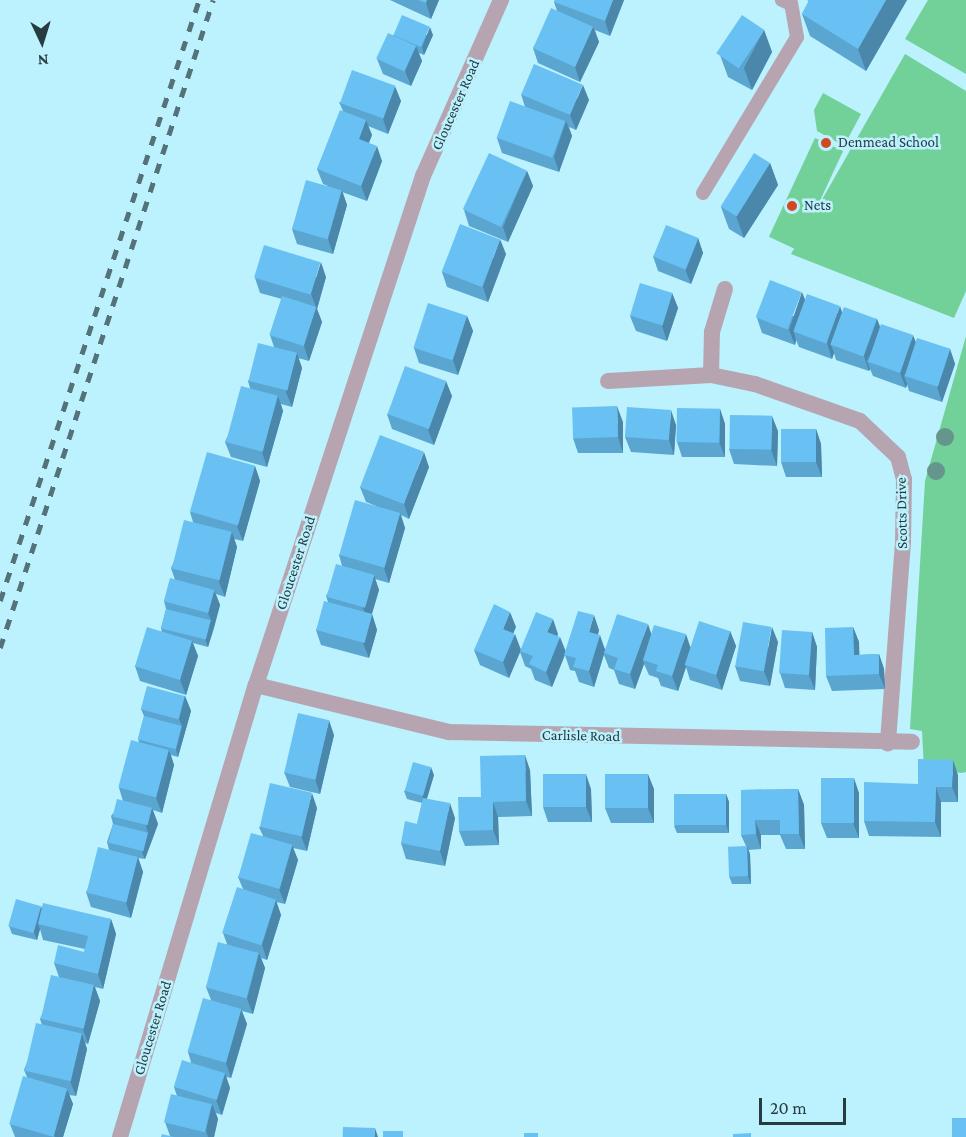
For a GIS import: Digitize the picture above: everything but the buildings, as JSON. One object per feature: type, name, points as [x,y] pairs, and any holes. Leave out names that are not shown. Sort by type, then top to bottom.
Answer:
[{"type":"street","name":"Gloucester Road","points":[[120,1137],[256,685],[423,176],[501,0]]},
{"type":"street","points":[[711,375],[712,332],[725,289]]},
{"type":"street","name":"Scotts Drive","points":[[608,381],[711,375],[754,384],[860,422],[898,457],[904,479],[903,542],[888,742]]},
{"type":"street","name":"Carlisle Road","points":[[256,685],[449,732],[912,742]]},
{"type":"lane","points":[[703,193],[797,38],[791,4],[782,0]]},
{"type":"green space","points":[[928,0],[966,0],[966,74],[905,39]]},
{"type":"green space","points":[[905,54],[966,91],[966,291],[954,318],[791,254]]},
{"type":"green space","points":[[823,93],[861,114],[844,146],[817,131],[814,110]]},
{"type":"green space","name":"Nets","points":[[815,138],[843,151],[797,250],[769,237]]},
{"type":"green space","points":[[966,336],[966,772],[962,773],[924,769],[922,731],[910,729],[925,481]]},
{"type":"railway","points":[[0,601],[199,0]]},
{"type":"railway","points":[[0,648],[213,0]]},
{"type":"place","name":"Denmead School","points":[[826,143]]},
{"type":"place","name":"Nets","points":[[792,206]]}]
